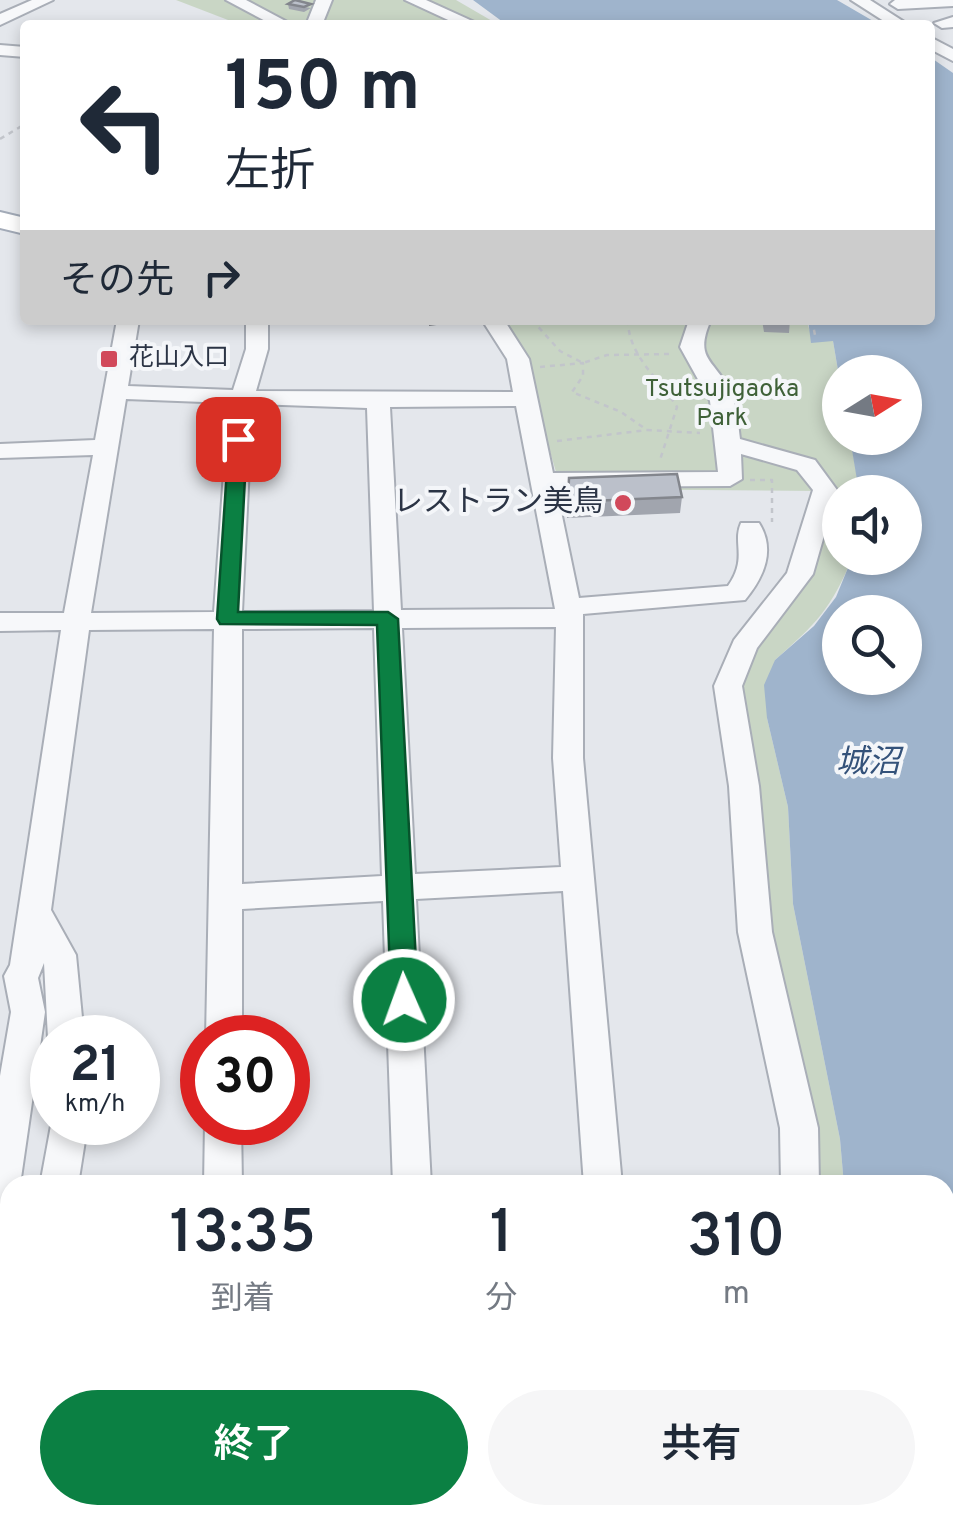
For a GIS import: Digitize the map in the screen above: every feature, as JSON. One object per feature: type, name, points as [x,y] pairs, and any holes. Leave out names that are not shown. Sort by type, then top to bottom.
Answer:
[{"type":"street","points":[[0,20],[45,0]]},
{"type":"street","points":[[234,0],[275,20]]},
{"type":"street","points":[[413,0],[461,20]]},
{"type":"street","points":[[443,0],[490,20]]},
{"type":"street","points":[[859,0],[893,20]]},
{"type":"street","points":[[898,4],[953,2]]},
{"type":"street","points":[[3,1175],[28,1012],[10,979],[26,969],[76,622],[127,325]]},
{"type":"street","points":[[224,1015],[228,619],[242,396],[257,349],[257,325]]},
{"type":"street","points":[[496,325],[518,359],[569,612],[568,758],[601,1175]]},
{"type":"street","points":[[545,480],[730,479],[722,400],[691,354],[690,334],[696,325]]},
{"type":"street","points":[[116,392],[378,402],[524,384]]},
{"type":"street","points":[[378,402],[412,1175]]},
{"type":"street","points":[[728,443],[806,465],[824,490],[812,543],[800,574],[744,646],[728,686],[744,786],[755,932],[799,1128],[800,1175]]},
{"type":"street","points":[[0,451],[106,447]]},
{"type":"street","points":[[0,622],[388,619],[569,612],[736,594],[751,575],[755,542],[749,528]]},
{"type":"street","points":[[225,897],[580,878]]},
{"type":"street","points":[[32,912],[51,931],[60,955],[64,1015]]},
{"type":"street","points":[[61,1175],[66,1145]]},
{"type":"street","points":[[222,1175],[223,1145]]},
{"type":"path","points":[[537,325],[560,351],[583,363]]},
{"type":"path","points":[[627,325],[626,335],[637,355],[666,385],[677,407],[672,430],[659,455],[663,480]]},
{"type":"path","points":[[813,325],[815,335]]},
{"type":"path","points":[[524,384],[607,356],[691,354]]},
{"type":"path","points":[[583,363],[582,376],[572,392],[599,406],[632,414],[646,430]]},
{"type":"path","points":[[537,444],[646,430],[706,434],[728,443]]},
{"type":"path","points":[[730,479],[772,480],[775,518],[749,528]]},
{"type":"green space","points":[[176,0],[456,0],[490,20],[228,20]]},
{"type":"green space","name":"Tsutsujigaoka Park","points":[[499,325],[808,325],[811,334],[833,341],[835,355],[822,355],[822,455],[853,455],[857,475],[822,475],[822,575],[844,575],[834,595],[822,595],[821,615],[775,660],[767,718],[788,807],[793,904],[840,1139],[843,1175],[805,1175],[773,973],[738,677],[755,644],[790,605],[817,559],[820,491],[561,489],[523,359]]},
{"type":"water","points":[[473,0],[837,0],[871,20],[500,20]]},
{"type":"water","name":"城沼","points":[[935,60],[953,73],[953,1175],[843,1175],[840,1139],[793,904],[788,807],[767,718],[764,685],[775,660],[822,615],[822,695],[922,695],[922,595],[837,595],[845,575],[922,575],[922,475],[856,475],[853,455],[922,455],[922,355],[835,355],[833,341],[811,343],[809,325],[935,325]]},
{"type":"building","points":[[295,0],[311,4],[288,4]]},
{"type":"building","points":[[677,474],[682,497],[568,502],[569,478]]},
{"type":"place","name":"花山入口","points":[[109,359]]},
{"type":"place","name":"レストラン美鳥","points":[[623,503]]},
{"type":"route","points":[[238,439],[228,619],[388,619],[404,1000]]}]
